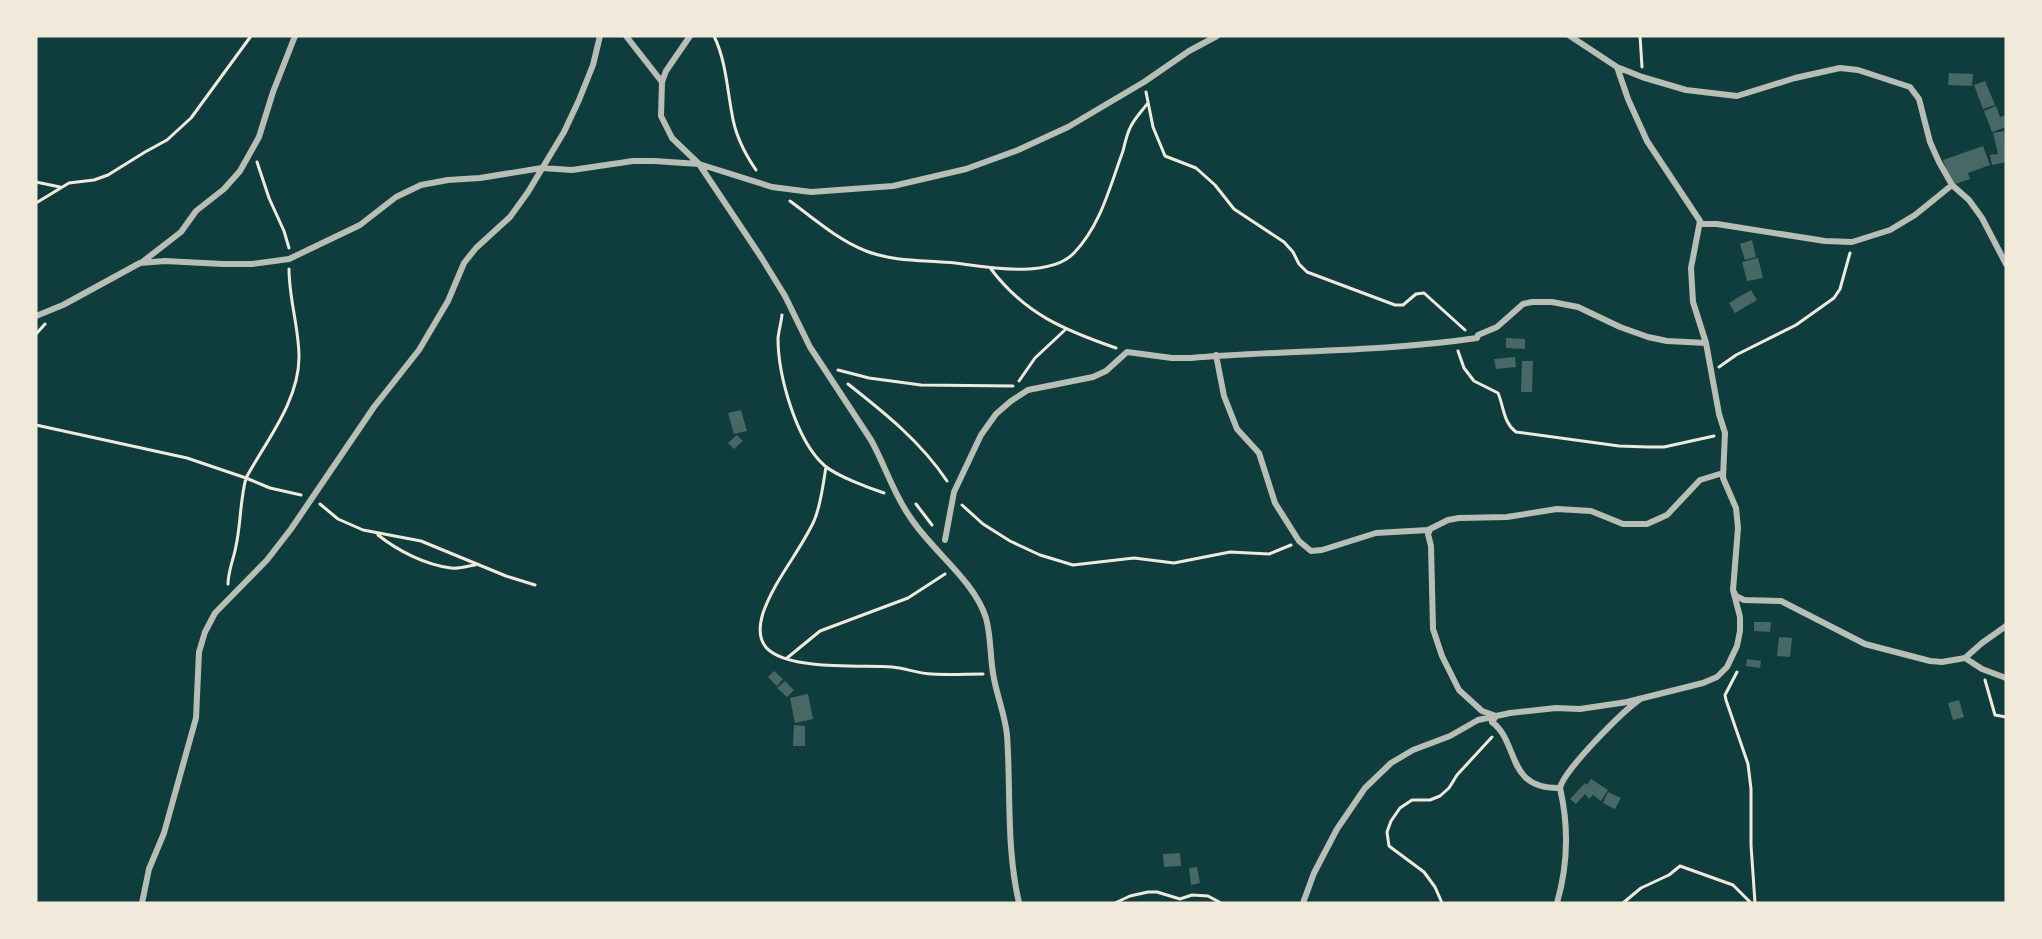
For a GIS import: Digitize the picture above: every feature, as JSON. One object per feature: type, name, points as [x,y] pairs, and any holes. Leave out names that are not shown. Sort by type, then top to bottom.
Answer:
[{"type":"street","points":[[36,316],[63,305],[140,263],[181,232],[196,211],[231,182],[254,148],[295,36]]},
{"type":"street","points":[[142,903],[149,869],[164,833],[196,718],[199,652],[205,632],[215,613],[267,560],[374,407],[419,350],[448,301],[464,263],[476,248],[510,217],[528,192],[564,132],[579,100],[593,65],[600,36]]},
{"type":"street","points":[[626,36],[662,82]]},
{"type":"street","points":[[690,36],[666,70],[662,82],[661,116],[672,138],[699,164],[785,296],[810,347],[879,455],[896,496],[911,520],[973,591],[986,619],[993,674],[1007,733],[1011,862],[1018,903]]},
{"type":"street","points":[[140,263],[165,261],[232,264],[289,259],[360,225],[396,197],[421,185],[542,168],[572,170],[633,161],[699,164],[772,187],[812,192],[893,186],[966,169],[1018,150],[1068,127],[1217,36]]},
{"type":"street","points":[[1570,36],[1617,67],[1686,90],[1737,96],[1795,78],[1840,68],[1858,70],[1910,87],[1916,93],[1930,142],[1952,185],[1969,200],[1982,218],[2006,264]]},
{"type":"street","points":[[1303,903],[1314,873],[1337,829],[1365,788],[1391,763],[1413,750],[1449,736],[1472,723],[1496,716],[1556,708],[1580,709],[1641,699],[1703,684],[1722,672],[1733,656],[1740,631],[1740,617],[1733,590],[1738,528],[1736,508],[1723,478],[1725,433],[1719,414],[1706,343],[1696,317],[1692,287],[1691,268],[1701,224],[1693,207],[1647,141],[1628,99],[1617,67]]},
{"type":"street","points":[[1701,224],[1726,225],[1837,243],[1855,242],[1890,230],[1916,215],[1952,185]]},
{"type":"street","points":[[945,540],[954,492],[981,435],[996,414],[1028,390],[1094,378],[1106,371],[1127,352],[1172,358],[1393,347],[1454,341],[1477,338],[1478,335],[1497,327],[1520,306],[1532,302],[1571,305],[1648,338],[1706,343]]},
{"type":"street","points":[[1216,356],[1224,396],[1237,429],[1259,453],[1275,503],[1299,541],[1311,551],[1322,550],[1376,533],[1430,530],[1449,520],[1459,518],[1507,516],[1566,508],[1591,511],[1623,524],[1647,524],[1666,515],[1700,480],[1723,473]]},
{"type":"street","points":[[1430,530],[1428,534],[1431,546],[1433,629],[1437,643],[1459,690],[1482,711],[1496,716]]},
{"type":"street","points":[[1733,590],[1736,596],[1744,600],[1781,601],[1865,644],[1930,661],[1942,662],[1965,658],[2006,626]]},
{"type":"street","points":[[1965,658],[1982,669],[2006,678]]},
{"type":"street","points":[[1557,903],[1564,878],[1567,831],[1561,782],[1624,711],[1641,699]]},
{"type":"street","points":[[1496,716],[1492,722],[1502,729],[1506,744],[1520,771],[1542,789],[1560,788]]},
{"type":"path","points":[[36,203],[69,183],[94,180],[108,175],[167,140],[191,118],[251,36]]},
{"type":"path","points":[[714,36],[726,72],[732,116],[738,136],[748,158],[764,183]]},
{"type":"path","points":[[1640,36],[1642,77]]},
{"type":"path","points":[[1144,82],[1153,127],[1165,156],[1196,168],[1215,185],[1234,209],[1284,242],[1307,272],[1395,305],[1402,305],[1416,294],[1424,293],[1477,338]]},
{"type":"path","points":[[772,187],[832,231],[867,251],[892,257],[991,269],[1044,267],[1060,262],[1073,254],[1102,211],[1131,126],[1148,104]]},
{"type":"path","points":[[229,598],[228,577],[236,548],[242,491],[246,478],[290,399],[297,375],[299,356],[290,287],[288,242],[264,186],[254,148]]},
{"type":"path","points":[[36,182],[60,187]]},
{"type":"path","points":[[1711,373],[1736,355],[1796,325],[1834,298],[1840,289],[1848,256],[1855,242]]},
{"type":"path","points":[[991,269],[1002,284],[1036,314],[1066,329],[1127,352]]},
{"type":"path","points":[[785,296],[778,337],[781,369],[800,430],[813,452],[826,467],[867,487],[896,496]]},
{"type":"path","points":[[840,378],[834,370],[869,378],[921,385],[1016,386],[1035,358],[1066,329]]},
{"type":"path","points":[[1454,341],[1468,374],[1474,381],[1498,393],[1509,426],[1516,432],[1619,446],[1648,447],[1664,447],[1725,433]]},
{"type":"path","points":[[848,384],[881,409],[931,457],[964,508],[983,524],[1010,541],[1040,555],[1073,565],[1134,558],[1174,563],[1230,552],[1269,554],[1299,541]]},
{"type":"path","points":[[36,425],[187,458],[270,488],[311,497],[338,519],[363,530],[421,541],[535,585]]},
{"type":"path","points":[[826,467],[815,519],[775,585],[760,627],[760,638],[764,645],[770,651],[787,658],[825,666],[893,667],[931,674],[993,674]]},
{"type":"path","points":[[377,534],[389,544],[449,568],[477,564]]},
{"type":"path","points":[[787,658],[820,631],[908,598],[926,589],[952,569]]},
{"type":"path","points":[[1982,669],[1994,712],[1996,716],[2006,717]]},
{"type":"path","points":[[1737,670],[1725,696],[1748,764],[1751,789],[1753,903]]},
{"type":"path","points":[[1442,903],[1435,887],[1424,872],[1389,846],[1387,832],[1391,821],[1407,802],[1419,799],[1430,800],[1440,796],[1449,788],[1456,775],[1502,729]]},
{"type":"path","points":[[1623,903],[1635,892],[1669,875],[1680,866],[1733,885],[1753,903]]},
{"type":"path","points":[[1115,903],[1130,896],[1148,892],[1157,892],[1180,899],[1192,895],[1208,896],[1221,903]]},
{"type":"building","points":[[1949,73],[1973,74],[1972,86],[1948,85]]},
{"type":"building","points":[[1985,81],[1995,105],[1983,109],[1974,85]]},
{"type":"building","points":[[1996,106],[2000,117],[2006,115],[2006,127],[1992,132],[1984,111]]},
{"type":"building","points":[[2004,131],[2006,162],[1992,165],[1990,155],[1998,154],[1993,133]]},
{"type":"building","points":[[1983,146],[1990,165],[1968,173],[1970,179],[1952,185],[1943,160]]},
{"type":"building","points":[[1752,240],[1756,257],[1745,260],[1740,244]]},
{"type":"building","points":[[1758,258],[1763,278],[1747,281],[1742,262]]},
{"type":"building","points":[[1751,290],[1757,300],[1735,313],[1729,303]]},
{"type":"building","points":[[1506,338],[1525,339],[1525,349],[1506,348]]},
{"type":"building","points":[[1515,357],[1516,367],[1496,369],[1494,359]]},
{"type":"building","points":[[1522,361],[1533,361],[1532,392],[1521,392]]},
{"type":"building","points":[[741,410],[747,431],[734,434],[728,413]]},
{"type":"building","points":[[737,435],[743,441],[734,449],[728,443]]},
{"type":"building","points":[[1754,622],[1771,622],[1770,632],[1754,631]]},
{"type":"building","points":[[1779,637],[1792,638],[1790,657],[1777,656]]},
{"type":"building","points":[[1747,659],[1761,661],[1760,668],[1746,666]]},
{"type":"building","points":[[774,671],[783,679],[777,686],[768,677]]},
{"type":"building","points":[[785,681],[794,690],[787,697],[777,688]]},
{"type":"building","points":[[808,694],[813,719],[795,723],[790,698]]},
{"type":"building","points":[[1959,700],[1964,717],[1953,720],[1948,703]]},
{"type":"building","points":[[794,725],[805,726],[805,746],[793,746]]},
{"type":"building","points":[[1591,779],[1608,790],[1601,801],[1593,795],[1589,799],[1585,794],[1576,804],[1570,799]]},
{"type":"building","points":[[1608,792],[1621,798],[1615,809],[1603,803]]},
{"type":"building","points":[[1180,853],[1181,866],[1164,867],[1163,854]]},
{"type":"building","points":[[1197,867],[1200,883],[1191,885],[1189,868]]}]
